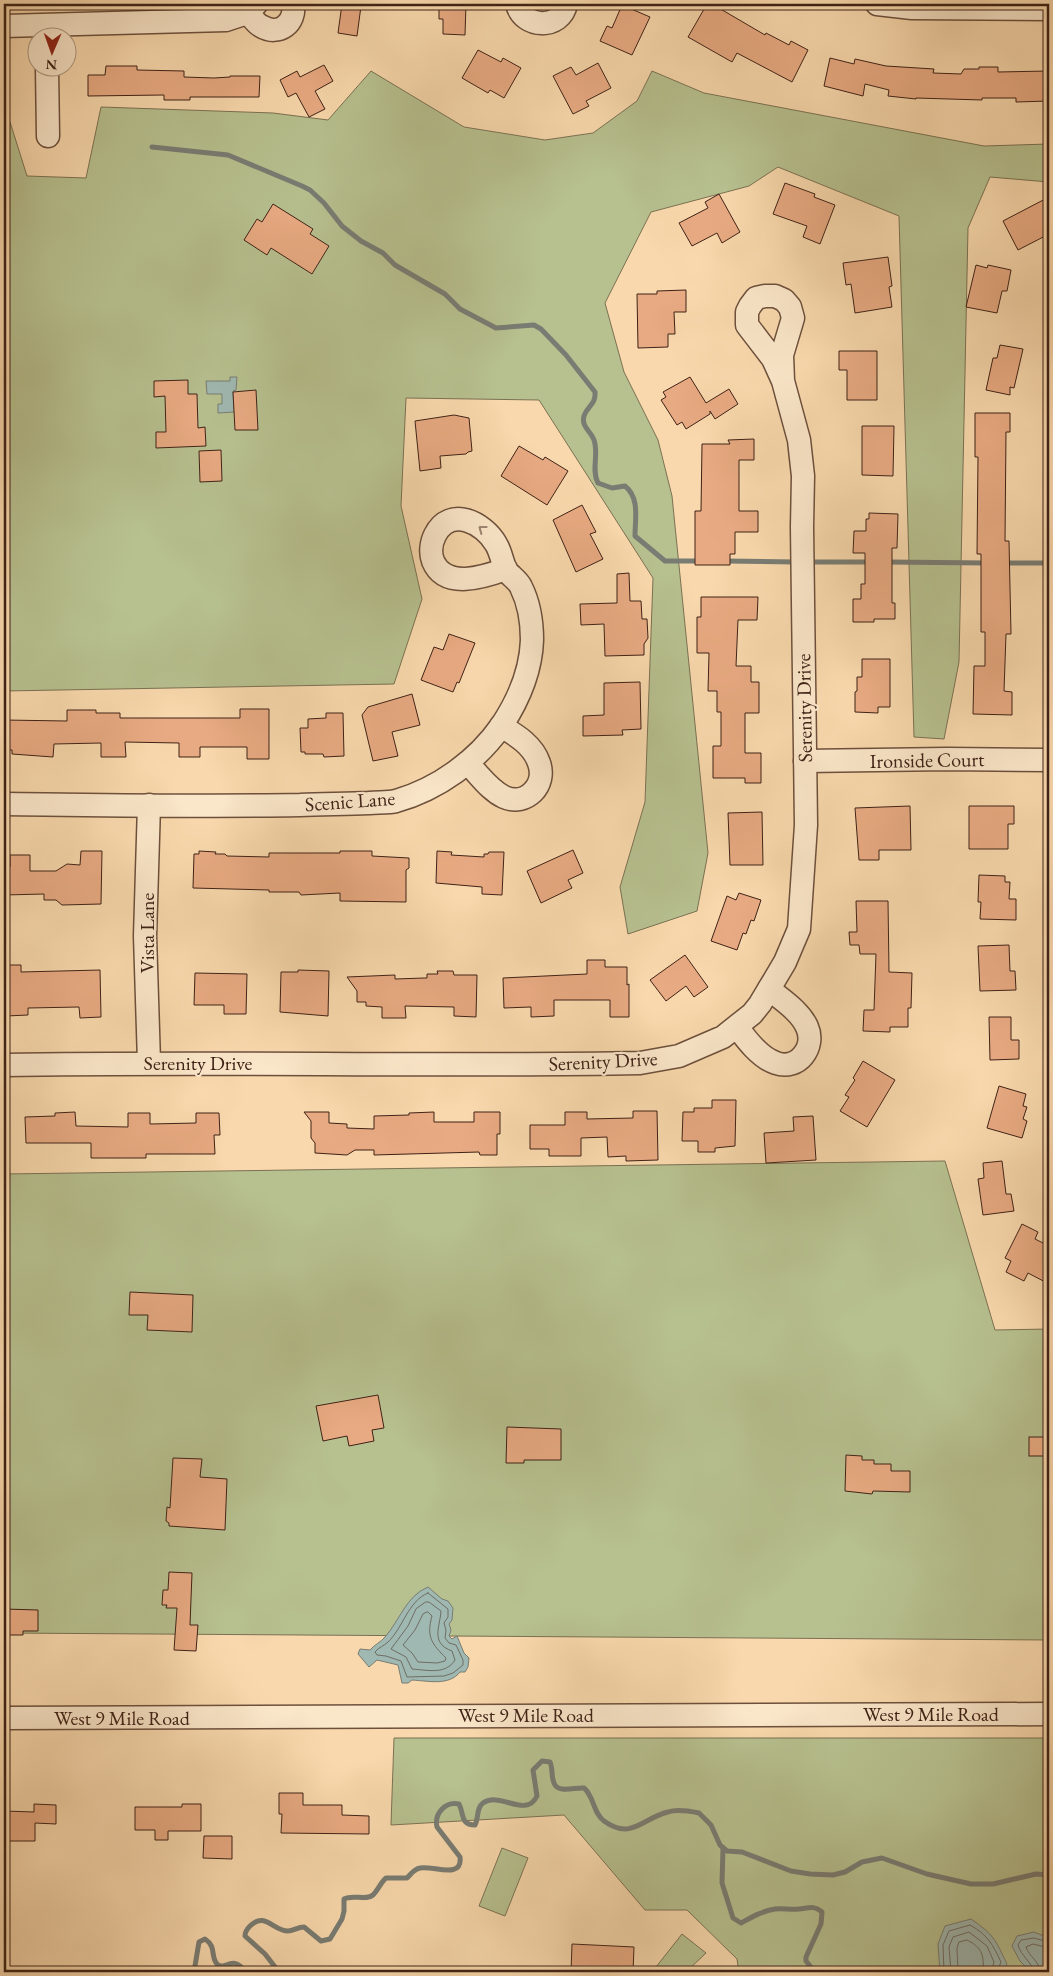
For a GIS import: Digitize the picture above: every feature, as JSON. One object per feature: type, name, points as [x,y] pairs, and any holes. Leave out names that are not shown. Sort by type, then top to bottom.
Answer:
[{"type":"street","points":[[78,30],[226,20],[252,8],[261,26],[276,30],[282,29],[292,19],[293,4]]},
{"type":"street","points":[[517,4],[526,18],[540,24],[550,23],[556,19],[565,9],[566,4]]},
{"type":"street","points":[[877,4],[912,8],[1049,9]]},
{"type":"street","points":[[4,26],[28,29]]},
{"type":"street","points":[[46,78],[48,136]]},
{"type":"street","name":"Serenity Drive","points":[[4,1065],[149,1062],[310,1064],[640,1063],[679,1056],[723,1037],[752,1014],[785,962],[799,929],[806,825],[803,476],[799,440],[783,381]]},
{"type":"street","name":"Scenic Lane","points":[[4,804],[286,805],[394,801],[427,789],[467,763],[501,726],[512,709],[529,667],[532,641],[530,618],[520,586],[506,570]]},
{"type":"street","points":[[467,763],[492,790],[503,797],[519,800],[535,791],[540,775],[540,767],[536,756],[524,741],[501,726]]},
{"type":"street","name":"Ironside Court","points":[[805,761],[1049,760]]},
{"type":"street","name":"Vista Lane","points":[[149,805],[146,936],[149,1062]]},
{"type":"street","points":[[737,1027],[764,1057],[774,1063],[789,1064],[803,1056],[810,1042],[808,1027],[793,1009],[769,989]]},
{"type":"street","name":"West 9 Mile Road","points":[[4,1718],[1049,1714]]},
{"type":"green space","points":[[371,71],[464,127],[545,140],[593,133],[637,101],[652,71],[704,93],[984,146],[1049,144],[1049,182],[990,177],[968,228],[959,662],[944,739],[914,737],[899,216],[778,167],[749,186],[651,212],[605,303],[624,372],[658,440],[672,496],[708,853],[697,911],[628,934],[620,887],[645,802],[653,578],[539,400],[406,398],[401,506],[422,599],[394,684],[4,691],[4,122],[10,122],[27,176],[86,178],[101,107],[273,113],[328,120]]},
{"type":"green space","points":[[945,1161],[995,1330],[1049,1329],[1049,1640],[4,1633],[4,1174]]},
{"type":"green space","points":[[394,1738],[1049,1738],[1049,1972],[739,1972],[737,1959],[687,1910],[645,1910],[564,1815],[391,1825]]},
{"type":"green space","points":[[502,1848],[528,1858],[505,1916],[479,1906]]},
{"type":"green space","points":[[682,1934],[706,1953],[686,1972],[652,1972]]},
{"type":"water","points":[[230,377],[237,377],[236,390],[233,391],[234,412],[218,413],[218,404],[222,404],[222,394],[207,394],[206,381],[230,381]]},
{"type":"water","points":[[428,1587],[442,1599],[448,1601],[453,1608],[452,1620],[449,1624],[451,1630],[449,1636],[452,1639],[457,1636],[464,1653],[469,1658],[468,1667],[465,1672],[460,1672],[444,1681],[412,1680],[408,1683],[402,1683],[398,1665],[377,1660],[369,1667],[358,1654],[360,1649],[370,1650],[383,1639],[414,1596]]},
{"type":"water","points":[[971,1919],[985,1929],[993,1938],[1007,1964],[1001,1972],[940,1972],[938,1944],[945,1926]]},
{"type":"water","points":[[1034,1932],[1049,1938],[1049,1972],[1031,1972],[1020,1961],[1012,1946],[1017,1936]]},
{"type":"building","points":[[342,4],[361,6],[357,36],[338,33]]},
{"type":"building","points":[[439,4],[466,4],[465,35],[443,34],[443,19],[439,19]]},
{"type":"building","points":[[707,4],[712,4],[765,35],[766,33],[789,45],[791,41],[808,50],[792,82],[737,53],[732,62],[688,37]]},
{"type":"building","points":[[622,5],[650,17],[632,55],[600,41],[607,26],[612,28]]},
{"type":"building","points":[[478,50],[501,62],[503,58],[521,68],[504,98],[490,90],[488,93],[462,78]]},
{"type":"building","points":[[830,58],[854,64],[855,59],[886,66],[934,69],[933,73],[961,74],[964,69],[979,69],[979,67],[998,67],[998,72],[1049,71],[1049,101],[1016,102],[1016,98],[982,98],[982,100],[916,99],[888,96],[889,90],[865,84],[863,96],[824,86]]},
{"type":"building","points":[[598,63],[611,88],[586,101],[589,106],[573,114],[553,76],[571,67],[576,75]]},
{"type":"building","points":[[324,65],[333,81],[315,91],[325,109],[309,117],[296,93],[288,97],[280,80],[297,71],[300,77]]},
{"type":"building","points":[[106,66],[137,66],[137,70],[184,71],[184,77],[260,76],[259,97],[190,97],[190,100],[164,100],[164,95],[88,96],[88,75],[105,75]]},
{"type":"building","points":[[785,183],[815,194],[814,197],[835,205],[820,244],[803,237],[807,226],[773,214]]},
{"type":"building","points":[[719,194],[740,232],[722,243],[717,233],[692,246],[679,223],[708,208],[705,202]]},
{"type":"building","points":[[1049,197],[1049,234],[1018,250],[1003,221]]},
{"type":"building","points":[[273,204],[313,229],[310,234],[329,246],[312,274],[271,248],[267,255],[244,240],[257,219],[262,222]]},
{"type":"building","points":[[888,257],[892,286],[889,287],[892,307],[855,313],[851,284],[846,285],[843,263]]},
{"type":"building","points":[[976,265],[987,268],[988,265],[1011,270],[1007,291],[1002,291],[997,313],[966,307]]},
{"type":"building","points":[[686,290],[686,312],[674,312],[675,334],[668,334],[668,347],[638,348],[637,294],[657,294],[657,291]]},
{"type":"building","points":[[1000,345],[1023,349],[1014,388],[1010,387],[1010,395],[986,390],[993,358],[997,358]]},
{"type":"building","points":[[839,351],[877,351],[877,400],[847,400],[847,370],[839,370]]},
{"type":"building","points":[[690,377],[706,403],[729,389],[738,404],[715,419],[710,411],[710,414],[686,429],[682,422],[677,425],[661,400],[666,397],[663,392]]},
{"type":"building","points":[[188,380],[188,394],[197,394],[198,428],[205,427],[206,446],[156,448],[156,432],[166,432],[165,396],[154,397],[154,381]]},
{"type":"building","points":[[256,390],[258,430],[235,430],[233,392]]},
{"type":"building","points":[[975,413],[1010,413],[1010,432],[1006,432],[1005,541],[1009,541],[1011,634],[1006,634],[1004,691],[1012,692],[1012,715],[973,714],[974,666],[985,666],[985,632],[981,632],[981,554],[977,554],[978,457],[975,457]]},
{"type":"building","points":[[454,415],[469,418],[472,451],[466,454],[440,456],[441,468],[420,471],[415,421]]},
{"type":"building","points":[[862,426],[894,426],[893,476],[862,475]]},
{"type":"building","points":[[754,439],[754,460],[739,460],[739,511],[758,511],[758,532],[735,532],[735,554],[730,554],[730,565],[695,565],[695,511],[701,511],[702,444],[730,444],[728,440]]},
{"type":"building","points":[[519,446],[543,460],[545,457],[568,471],[547,505],[501,476]]},
{"type":"building","points":[[221,450],[222,481],[200,482],[199,451]]},
{"type":"building","points":[[582,505],[596,532],[590,534],[603,559],[576,572],[553,520]]},
{"type":"building","points":[[869,513],[898,514],[897,548],[892,548],[892,603],[895,603],[895,619],[853,622],[853,599],[861,599],[861,584],[865,584],[865,553],[853,553],[854,531],[866,531],[866,519],[869,519]]},
{"type":"building","points":[[629,573],[630,601],[641,601],[642,619],[647,619],[648,638],[644,644],[644,655],[605,656],[604,624],[581,625],[580,604],[617,603],[617,574]]},
{"type":"building","points":[[701,597],[758,597],[757,620],[738,620],[736,666],[751,666],[751,682],[759,682],[759,713],[745,713],[745,753],[761,753],[761,783],[745,783],[745,778],[713,778],[713,746],[721,746],[721,712],[717,712],[717,691],[708,691],[709,653],[697,653],[697,617],[701,617]]},
{"type":"building","points":[[449,634],[475,643],[459,683],[457,682],[453,692],[421,680],[434,647],[443,650]]},
{"type":"building","points":[[862,659],[890,659],[890,707],[878,707],[878,713],[855,712],[855,692],[857,691],[857,677],[862,677]]},
{"type":"building","points":[[640,682],[641,729],[622,730],[623,735],[583,736],[583,716],[604,715],[604,683]]},
{"type":"building","points":[[412,694],[420,725],[392,732],[398,756],[373,761],[362,715],[368,707]]},
{"type":"building","points":[[240,709],[269,709],[269,759],[247,759],[247,747],[200,747],[200,757],[179,757],[179,743],[125,742],[126,757],[101,757],[101,743],[54,744],[53,757],[12,754],[12,750],[4,750],[4,720],[67,721],[67,710],[96,710],[96,713],[120,713],[120,718],[240,718]]},
{"type":"building","points":[[326,713],[343,713],[344,756],[324,757],[323,754],[305,754],[305,752],[301,752],[300,728],[308,728],[308,719],[326,718]]},
{"type":"building","points":[[910,806],[911,850],[879,850],[879,860],[859,860],[855,808]]},
{"type":"building","points":[[969,806],[1014,806],[1014,824],[1008,824],[1008,849],[969,849]]},
{"type":"building","points":[[762,812],[763,865],[730,865],[728,813]]},
{"type":"building","points":[[573,850],[583,873],[568,880],[572,888],[541,903],[527,871]]},
{"type":"building","points":[[81,851],[102,851],[101,904],[62,905],[56,900],[44,900],[44,894],[4,895],[4,867],[10,867],[10,855],[30,855],[30,871],[56,871],[67,864],[80,865]]},
{"type":"building","points":[[199,851],[216,852],[215,854],[225,854],[227,856],[269,857],[269,853],[372,851],[372,856],[409,858],[409,868],[406,870],[406,902],[340,901],[340,893],[301,895],[299,892],[269,892],[269,890],[193,888],[194,854],[199,854]]},
{"type":"building","points":[[437,851],[452,852],[451,855],[484,857],[484,854],[489,852],[504,852],[502,895],[482,894],[482,887],[436,883]]},
{"type":"building","points":[[979,875],[1005,876],[1005,882],[1010,882],[1009,899],[1016,899],[1016,920],[980,919],[981,902],[978,902]]},
{"type":"building","points":[[739,893],[761,900],[754,921],[751,920],[746,934],[743,933],[737,950],[711,941],[727,896],[736,900]]},
{"type":"building","points":[[856,901],[888,901],[889,972],[912,973],[911,1008],[908,1008],[908,1027],[890,1027],[890,1032],[863,1031],[864,1010],[874,1010],[876,954],[860,954],[859,945],[850,945],[849,932],[857,932]]},
{"type":"building","points":[[1009,945],[1010,971],[1015,971],[1016,990],[980,991],[978,946]]},
{"type":"building","points":[[685,955],[708,987],[694,997],[686,986],[666,1001],[650,980]]},
{"type":"building","points":[[587,960],[605,960],[605,967],[627,967],[629,1017],[610,1017],[610,1000],[554,1000],[554,1016],[531,1017],[531,1007],[504,1008],[503,978],[587,974]]},
{"type":"building","points":[[6,965],[21,965],[21,972],[100,970],[101,1017],[80,1018],[79,1007],[28,1008],[28,1015],[6,1016],[6,1007],[4,1007],[4,977],[7,977]]},
{"type":"building","points":[[298,970],[329,971],[328,1016],[280,1012],[281,972],[298,972]]},
{"type":"building","points":[[437,971],[453,971],[454,975],[477,975],[476,1017],[454,1016],[454,1007],[405,1006],[406,1018],[382,1018],[382,1007],[366,1006],[366,1002],[357,1002],[357,991],[347,977],[395,975],[395,979],[427,978],[427,974],[438,974]]},
{"type":"building","points":[[195,973],[247,974],[246,1014],[224,1014],[224,1005],[194,1005]]},
{"type":"building","points":[[989,1017],[1011,1017],[1011,1040],[1019,1040],[1019,1059],[990,1060]]},
{"type":"building","points":[[863,1061],[895,1080],[867,1127],[840,1111],[849,1097],[845,1095],[855,1080],[853,1078]]},
{"type":"building","points":[[999,1086],[1026,1094],[1023,1106],[1027,1107],[1023,1119],[1027,1121],[1022,1138],[987,1128]]},
{"type":"building","points":[[712,1100],[736,1100],[735,1146],[715,1148],[715,1152],[698,1152],[698,1141],[682,1141],[683,1112],[694,1112],[694,1108],[712,1108]]},
{"type":"building","points":[[633,1111],[657,1111],[658,1160],[626,1161],[626,1156],[608,1157],[607,1137],[581,1138],[581,1156],[549,1156],[549,1149],[530,1149],[530,1125],[565,1125],[565,1112],[587,1112],[587,1119],[633,1118]]},
{"type":"building","points":[[75,1112],[76,1126],[128,1127],[128,1113],[150,1113],[150,1124],[196,1123],[196,1113],[219,1113],[220,1135],[214,1135],[215,1154],[146,1154],[146,1158],[91,1158],[91,1143],[26,1143],[25,1117],[55,1116],[55,1113]]},
{"type":"building","points":[[304,1112],[329,1112],[329,1123],[347,1124],[347,1128],[374,1129],[374,1116],[434,1112],[434,1122],[474,1122],[474,1112],[500,1112],[500,1134],[497,1134],[497,1155],[480,1155],[479,1152],[374,1155],[374,1150],[355,1150],[347,1155],[315,1153],[315,1143],[311,1138],[311,1121]]},
{"type":"building","points":[[813,1116],[816,1160],[766,1163],[764,1133],[794,1131],[793,1117]]},
{"type":"building","points":[[1002,1161],[1006,1194],[1011,1194],[1014,1211],[983,1215],[978,1179],[984,1178],[983,1163]]},
{"type":"building","points":[[1022,1224],[1038,1232],[1035,1239],[1049,1246],[1049,1284],[1028,1273],[1024,1281],[1006,1272],[1011,1261],[1005,1258]]},
{"type":"building","points":[[130,1292],[193,1295],[192,1332],[147,1330],[148,1315],[129,1315]]},
{"type":"building","points":[[378,1395],[384,1428],[372,1430],[374,1441],[349,1446],[347,1436],[323,1441],[316,1406]]},
{"type":"building","points":[[507,1427],[561,1429],[561,1460],[524,1460],[524,1463],[506,1463]]},
{"type":"building","points":[[1029,1437],[1049,1437],[1049,1456],[1029,1456]]},
{"type":"building","points":[[846,1455],[862,1456],[862,1460],[874,1460],[874,1464],[891,1464],[891,1471],[910,1471],[910,1492],[873,1491],[872,1494],[845,1491]]},
{"type":"building","points":[[173,1458],[202,1459],[200,1477],[227,1479],[225,1530],[169,1526],[169,1523],[166,1521],[167,1507],[170,1508]]},
{"type":"building","points":[[169,1572],[192,1573],[190,1625],[198,1625],[196,1651],[174,1650],[177,1608],[166,1608],[167,1605],[162,1605],[163,1590],[168,1590]]},
{"type":"building","points":[[4,1609],[38,1610],[38,1631],[23,1631],[23,1635],[5,1635]]},
{"type":"building","points":[[279,1793],[303,1793],[303,1805],[342,1805],[342,1815],[369,1816],[369,1834],[281,1833],[282,1814],[279,1814]]},
{"type":"building","points":[[34,1804],[56,1805],[56,1824],[35,1823],[35,1841],[4,1841],[4,1811],[34,1812]]},
{"type":"building","points":[[182,1804],[201,1804],[201,1831],[168,1831],[168,1840],[155,1840],[155,1830],[135,1830],[135,1807],[182,1807]]},
{"type":"building","points":[[204,1836],[232,1836],[232,1859],[203,1858]]},
{"type":"building","points":[[572,1944],[634,1947],[633,1972],[571,1972]]},
{"type":"waterway","points":[[152,147],[228,155],[302,186],[310,190],[324,203],[342,226],[361,241],[383,253],[395,265],[445,294],[460,309],[496,328],[534,325],[541,329],[566,355],[595,392],[593,403],[585,413],[583,420],[594,440],[596,451],[595,473],[598,483],[612,488],[625,486],[630,491],[636,509],[635,536],[665,561],[701,561]]},
{"type":"waterway","points":[[725,561],[796,562]]},
{"type":"waterway","points":[[807,562],[871,562]]},
{"type":"waterway","points":[[887,562],[986,563]]},
{"type":"waterway","points":[[1005,563],[1049,563]]},
{"type":"waterway","points":[[279,1972],[265,1954],[245,1936],[250,1926],[260,1920],[288,1931],[304,1927],[321,1941],[330,1939],[342,1919],[344,1899],[370,1897],[386,1878],[407,1878],[418,1869],[452,1870],[457,1868],[460,1864],[460,1857],[437,1827],[439,1813],[449,1804],[459,1804],[465,1821],[475,1825],[478,1810],[483,1803],[490,1800],[520,1805],[532,1802],[537,1796],[533,1770],[542,1761],[550,1762],[556,1786],[563,1789],[584,1788],[590,1795],[600,1818],[614,1827],[630,1829],[672,1811],[699,1813],[711,1825],[720,1845],[727,1851],[742,1852],[791,1871],[833,1875],[845,1872],[862,1862],[882,1858],[927,1874],[971,1884],[993,1884],[1036,1874],[1049,1875]]},
{"type":"waterway","points":[[723,1848],[722,1883],[733,1918],[741,1923],[753,1916],[778,1909],[816,1908],[822,1912],[821,1924],[806,1957],[806,1961],[815,1972]]},
{"type":"waterway","points":[[194,1972],[199,1942],[205,1939],[211,1945],[217,1964],[223,1966],[233,1963],[246,1972]]}]
